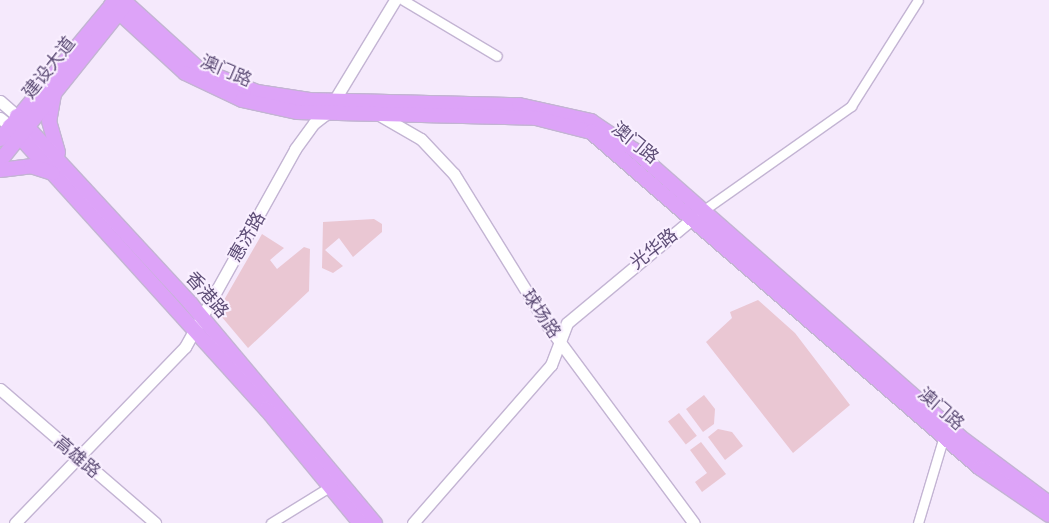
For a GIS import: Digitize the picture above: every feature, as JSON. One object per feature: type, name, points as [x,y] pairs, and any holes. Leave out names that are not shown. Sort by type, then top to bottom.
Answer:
[{"type":"main road","name":"澳门路","points":[[119,3],[157,51],[202,84],[266,106],[329,108],[519,105],[567,113],[612,133],[697,215],[944,436],[1049,515]]},
{"type":"main road","name":"建设大道","points":[[0,139],[55,90],[119,3]]},
{"type":"main road","name":"建设大道","points":[[0,160],[15,125],[119,3]]},
{"type":"main road","points":[[0,170],[32,166],[59,169],[50,133],[55,90]]},
{"type":"main road","name":"澳门路","points":[[329,108],[381,116],[500,115],[567,123],[591,132],[614,147],[697,215],[959,436],[1049,503]]},
{"type":"main road","name":"香港路","points":[[15,125],[59,169],[375,523]]},
{"type":"main road","name":"香港路","points":[[199,325],[360,523]]},
{"type":"street","name":"惠济路","points":[[15,523],[199,325],[296,149],[314,123],[329,108],[395,0]]},
{"type":"street","points":[[403,0],[497,56]]},
{"type":"street","name":"光华路","points":[[413,523],[551,365],[567,323],[697,215],[851,106],[918,0]]},
{"type":"street","name":"香港路","points":[[0,101],[15,125]]},
{"type":"street","name":"球场路","points":[[381,116],[421,139],[454,174],[560,343],[694,523]]},
{"type":"street","name":"高雄路","points":[[0,389],[76,458],[155,523]]},
{"type":"street","points":[[918,523],[944,436]]},
{"type":"street","points":[[271,523],[331,486]]},
{"type":"shaded area","points":[[374,219],[382,224],[382,232],[353,257],[339,238],[325,250],[343,266],[333,273],[322,268],[323,222]]},
{"type":"shaded area","points":[[262,234],[284,248],[270,260],[277,269],[304,247],[310,249],[309,291],[248,348],[221,316],[220,307]]},
{"type":"shaded area","points":[[758,300],[795,333],[850,405],[793,453],[706,342],[732,318],[730,312]]},
{"type":"shaded area","points":[[704,395],[715,409],[714,424],[703,432],[686,409]]},
{"type":"shaded area","points":[[679,413],[697,436],[686,444],[668,422]]},
{"type":"shaded area","points":[[718,429],[732,432],[743,446],[725,460],[708,437]]},
{"type":"shaded area","points":[[701,442],[726,474],[702,492],[695,482],[707,473],[690,450]]}]
